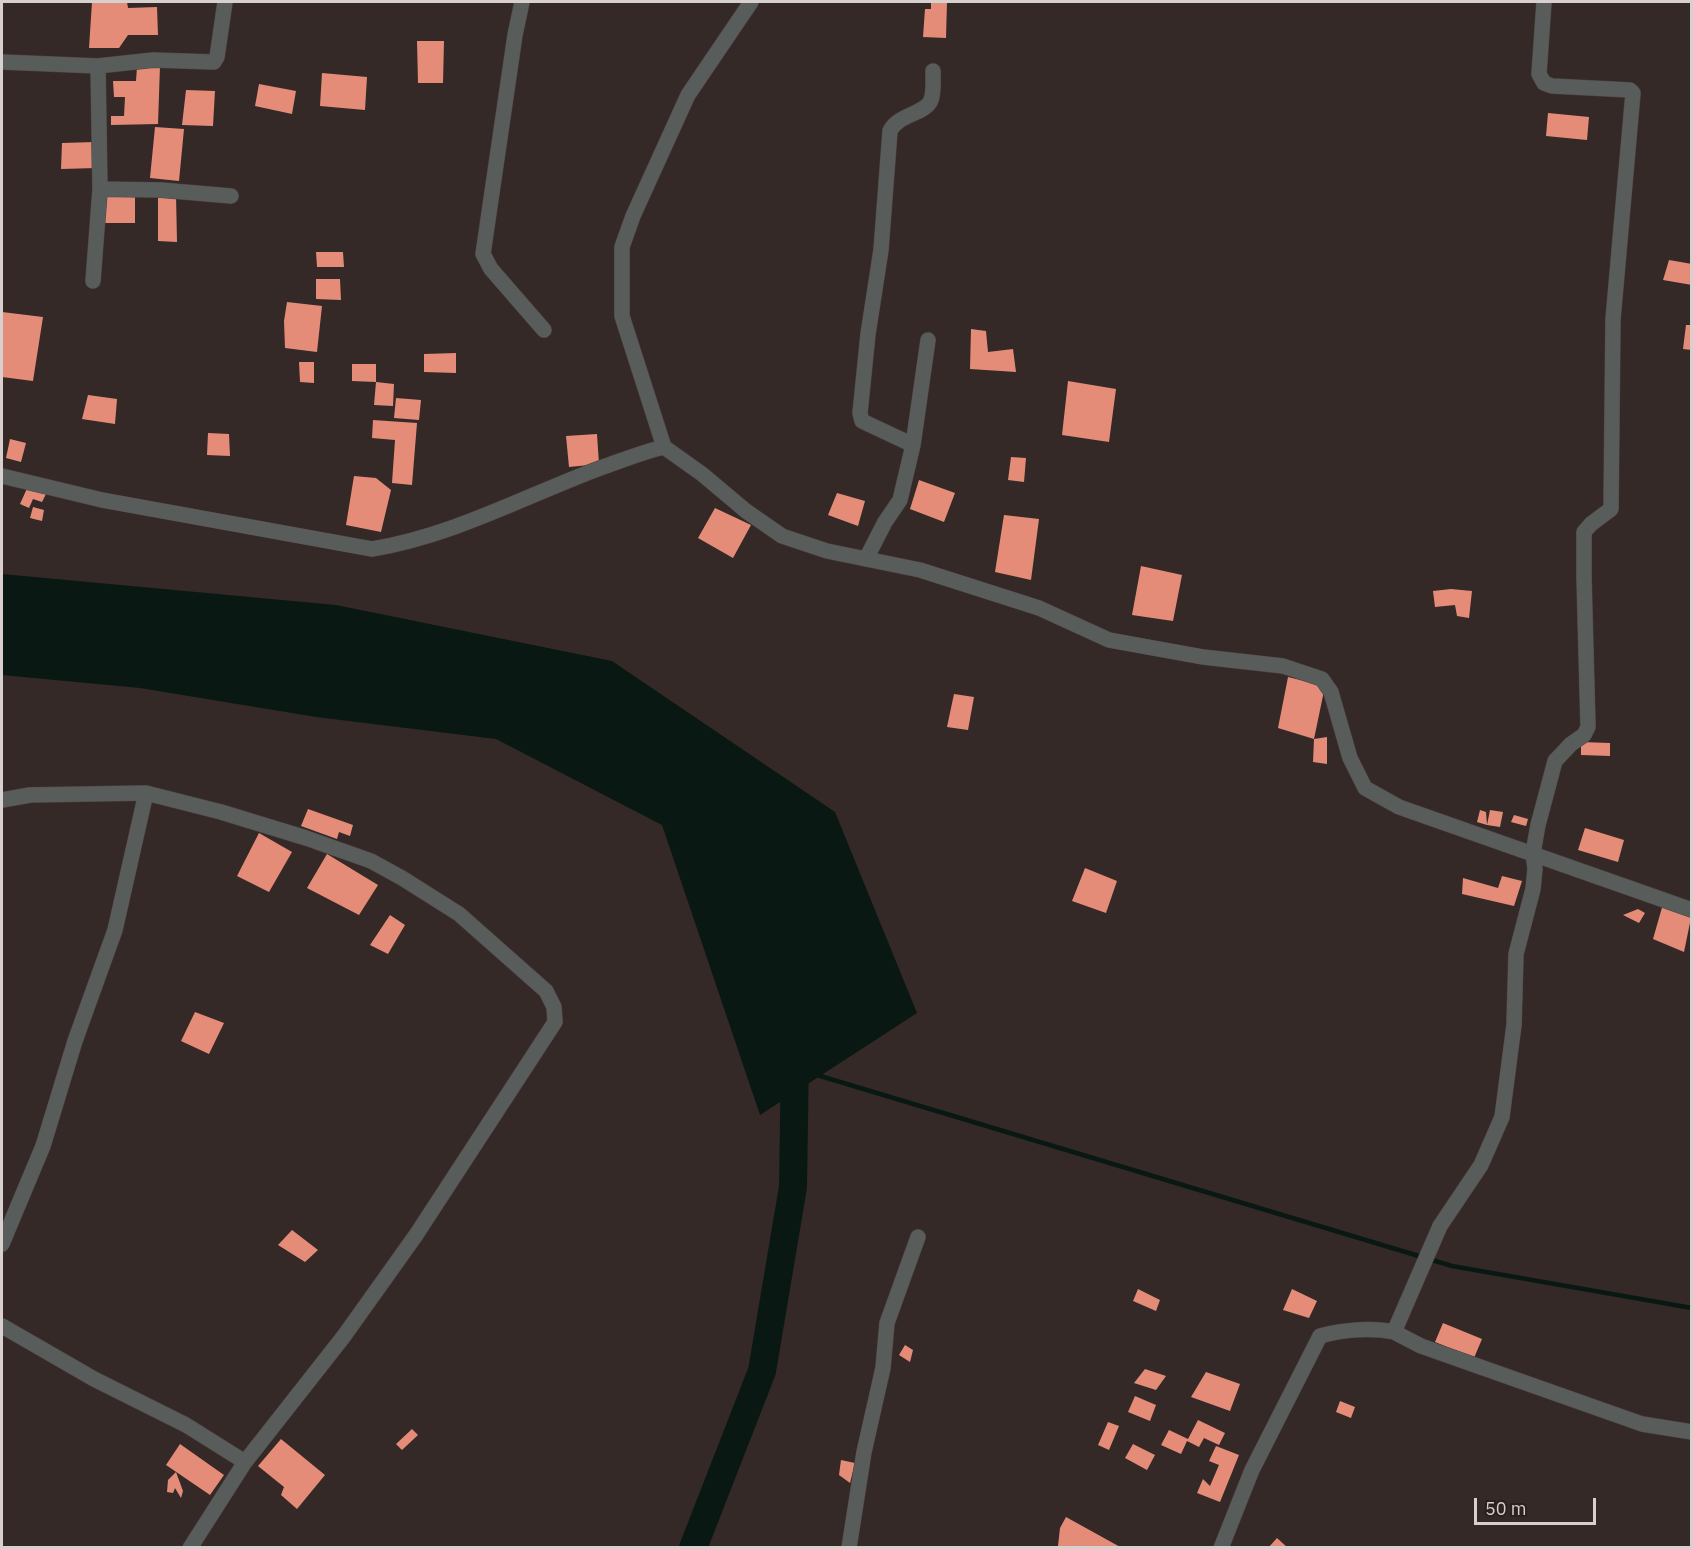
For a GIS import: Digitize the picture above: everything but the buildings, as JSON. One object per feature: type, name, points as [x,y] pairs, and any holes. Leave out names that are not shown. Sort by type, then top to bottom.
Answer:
[{"type":"street","points":[[2,62],[98,66],[153,60],[214,62],[218,57],[225,2]]},
{"type":"street","points":[[522,2],[515,35],[483,254],[491,269],[543,330]]},
{"type":"street","points":[[751,2],[688,95],[633,216],[622,247],[622,316],[664,447],[782,536],[828,550],[920,570],[1039,608],[1109,640],[1203,657],[1283,666],[1322,679],[1331,692],[1350,758],[1365,788],[1399,807],[1692,910]]},
{"type":"street","points":[[1394,1332],[1440,1226],[1480,1165],[1502,1117],[1514,1025],[1516,954],[1533,889],[1535,868],[1533,853],[1548,781],[1555,761],[1571,744],[1584,735],[1588,727],[1584,532],[1611,509],[1613,319],[1623,181],[1633,93],[1630,90],[1552,86],[1544,83],[1539,74],[1544,2]]},
{"type":"street","points":[[93,281],[100,189],[98,66]]},
{"type":"street","points":[[913,445],[862,421],[860,413],[868,334],[881,250],[890,131],[899,120],[931,102],[933,72]]},
{"type":"street","points":[[100,189],[161,190],[231,196]]},
{"type":"street","points":[[866,558],[885,522],[900,500],[913,445],[928,340]]},
{"type":"street","points":[[2,476],[102,500],[372,549],[405,544],[579,476],[664,447]]},
{"type":"street","points":[[2,800],[30,795],[146,793],[221,812],[371,861],[459,914],[546,991],[554,1007],[555,1022],[416,1235],[344,1336],[245,1462],[190,1548]]},
{"type":"street","points":[[2,1244],[43,1146],[75,1041],[115,930],[146,793]]},
{"type":"street","points":[[849,1548],[864,1452],[883,1368],[887,1323],[918,1237]]},
{"type":"street","points":[[2,1326],[94,1379],[186,1425],[245,1462]]},
{"type":"street","points":[[1221,1548],[1252,1470],[1320,1336],[1332,1333],[1382,1329],[1394,1332],[1421,1346],[1642,1424],[1692,1432]]},
{"type":"shaded area","points":[[2,574],[336,605],[612,661],[835,812],[917,1013],[760,1115],[662,825],[496,739],[316,717],[140,688],[2,675]]},
{"type":"waterway","points":[[693,1548],[762,1371],[793,1187],[795,1055]]},
{"type":"waterway","points":[[817,1075],[1452,1266],[1692,1308]]}]
